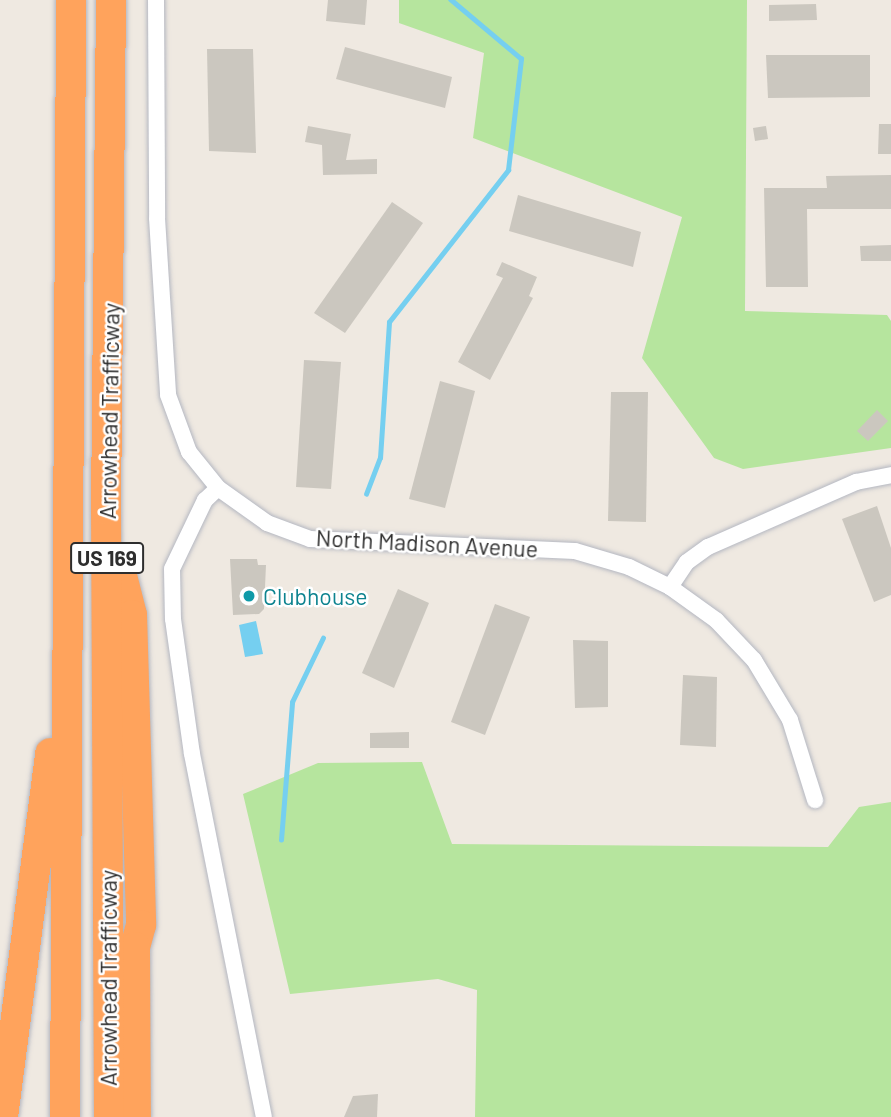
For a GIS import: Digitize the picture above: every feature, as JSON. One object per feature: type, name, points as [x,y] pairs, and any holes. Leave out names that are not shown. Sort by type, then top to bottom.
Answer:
[{"type":"highway","name":"Arrowhead Trafficway","points":[[65,1117],[71,0]]},
{"type":"highway","name":"Arrowhead Trafficway","points":[[109,1117],[106,510],[111,0]]},
{"type":"highway","points":[[106,510],[132,615],[141,925],[148,948],[156,1117]]},
{"type":"highway","points":[[3,1117],[66,638]]},
{"type":"highway","points":[[136,1117],[135,947],[141,925]]},
{"type":"street","name":"North Madison Avenue","points":[[156,0],[157,218],[167,395],[189,452],[218,488],[267,523],[310,539],[575,551],[629,567],[670,587],[716,620],[754,660],[790,720],[815,800]]},
{"type":"street","points":[[670,587],[687,562],[708,547],[856,482],[891,475]]},
{"type":"street","points":[[218,488],[205,500],[172,569],[173,619],[192,754],[264,1117]]},
{"type":"green space","points":[[399,0],[747,0],[745,311],[887,315],[891,321],[891,448],[743,469],[714,458],[642,358],[682,217],[473,138],[484,53],[399,23]]},
{"type":"green space","points":[[422,762],[452,844],[828,847],[859,807],[891,802],[891,1117],[475,1117],[477,990],[438,979],[290,994],[243,794],[318,763]]},
{"type":"water","points":[[256,621],[263,654],[245,657],[239,625]]},
{"type":"building","points":[[328,0],[367,0],[365,25],[326,21]]},
{"type":"building","points":[[816,4],[817,20],[769,21],[769,5]]},
{"type":"building","points":[[345,47],[452,77],[445,108],[336,79]]},
{"type":"building","points":[[207,49],[253,49],[256,153],[209,151]]},
{"type":"building","points":[[766,55],[870,55],[870,97],[768,98]]},
{"type":"building","points":[[879,124],[891,124],[891,154],[878,154]]},
{"type":"building","points":[[308,126],[351,134],[346,160],[377,159],[377,174],[323,175],[322,145],[305,142]]},
{"type":"building","points":[[766,126],[768,139],[755,141],[753,128]]},
{"type":"building","points":[[891,175],[891,209],[807,209],[808,287],[766,287],[764,188],[827,188],[826,176]]},
{"type":"building","points":[[518,195],[641,232],[633,267],[509,231]]},
{"type":"building","points":[[392,202],[423,223],[345,333],[314,313]]},
{"type":"building","points":[[891,245],[891,261],[861,261],[860,246]]},
{"type":"building","points":[[502,262],[537,277],[529,296],[533,298],[490,380],[458,362],[503,278],[496,275]]},
{"type":"building","points":[[304,360],[341,362],[331,489],[296,487]]},
{"type":"building","points":[[440,381],[475,391],[445,508],[409,499]]},
{"type":"building","points":[[611,392],[648,392],[646,522],[608,521]]},
{"type":"building","points":[[877,410],[888,421],[868,441],[857,431]]},
{"type":"building","points":[[877,506],[891,548],[891,595],[874,602],[842,519]]},
{"type":"building","name":"Clubhouse","points":[[230,559],[257,559],[258,565],[266,565],[264,609],[259,614],[233,615]]},
{"type":"building","points":[[398,589],[429,603],[394,688],[362,673]]},
{"type":"building","points":[[495,604],[530,617],[485,735],[451,722]]},
{"type":"building","points":[[573,640],[608,641],[608,707],[575,708]]},
{"type":"building","points":[[683,675],[717,677],[716,747],[680,745]]},
{"type":"building","points":[[409,732],[409,748],[370,748],[370,733]]},
{"type":"building","points":[[378,1094],[377,1117],[344,1117],[353,1096]]},
{"type":"waterway","points":[[366,494],[380,458],[389,322],[508,170],[521,59],[451,0]]},
{"type":"waterway","points":[[281,840],[292,702],[323,638]]},
{"type":"place","name":"Clubhouse","points":[[249,596]]}]
